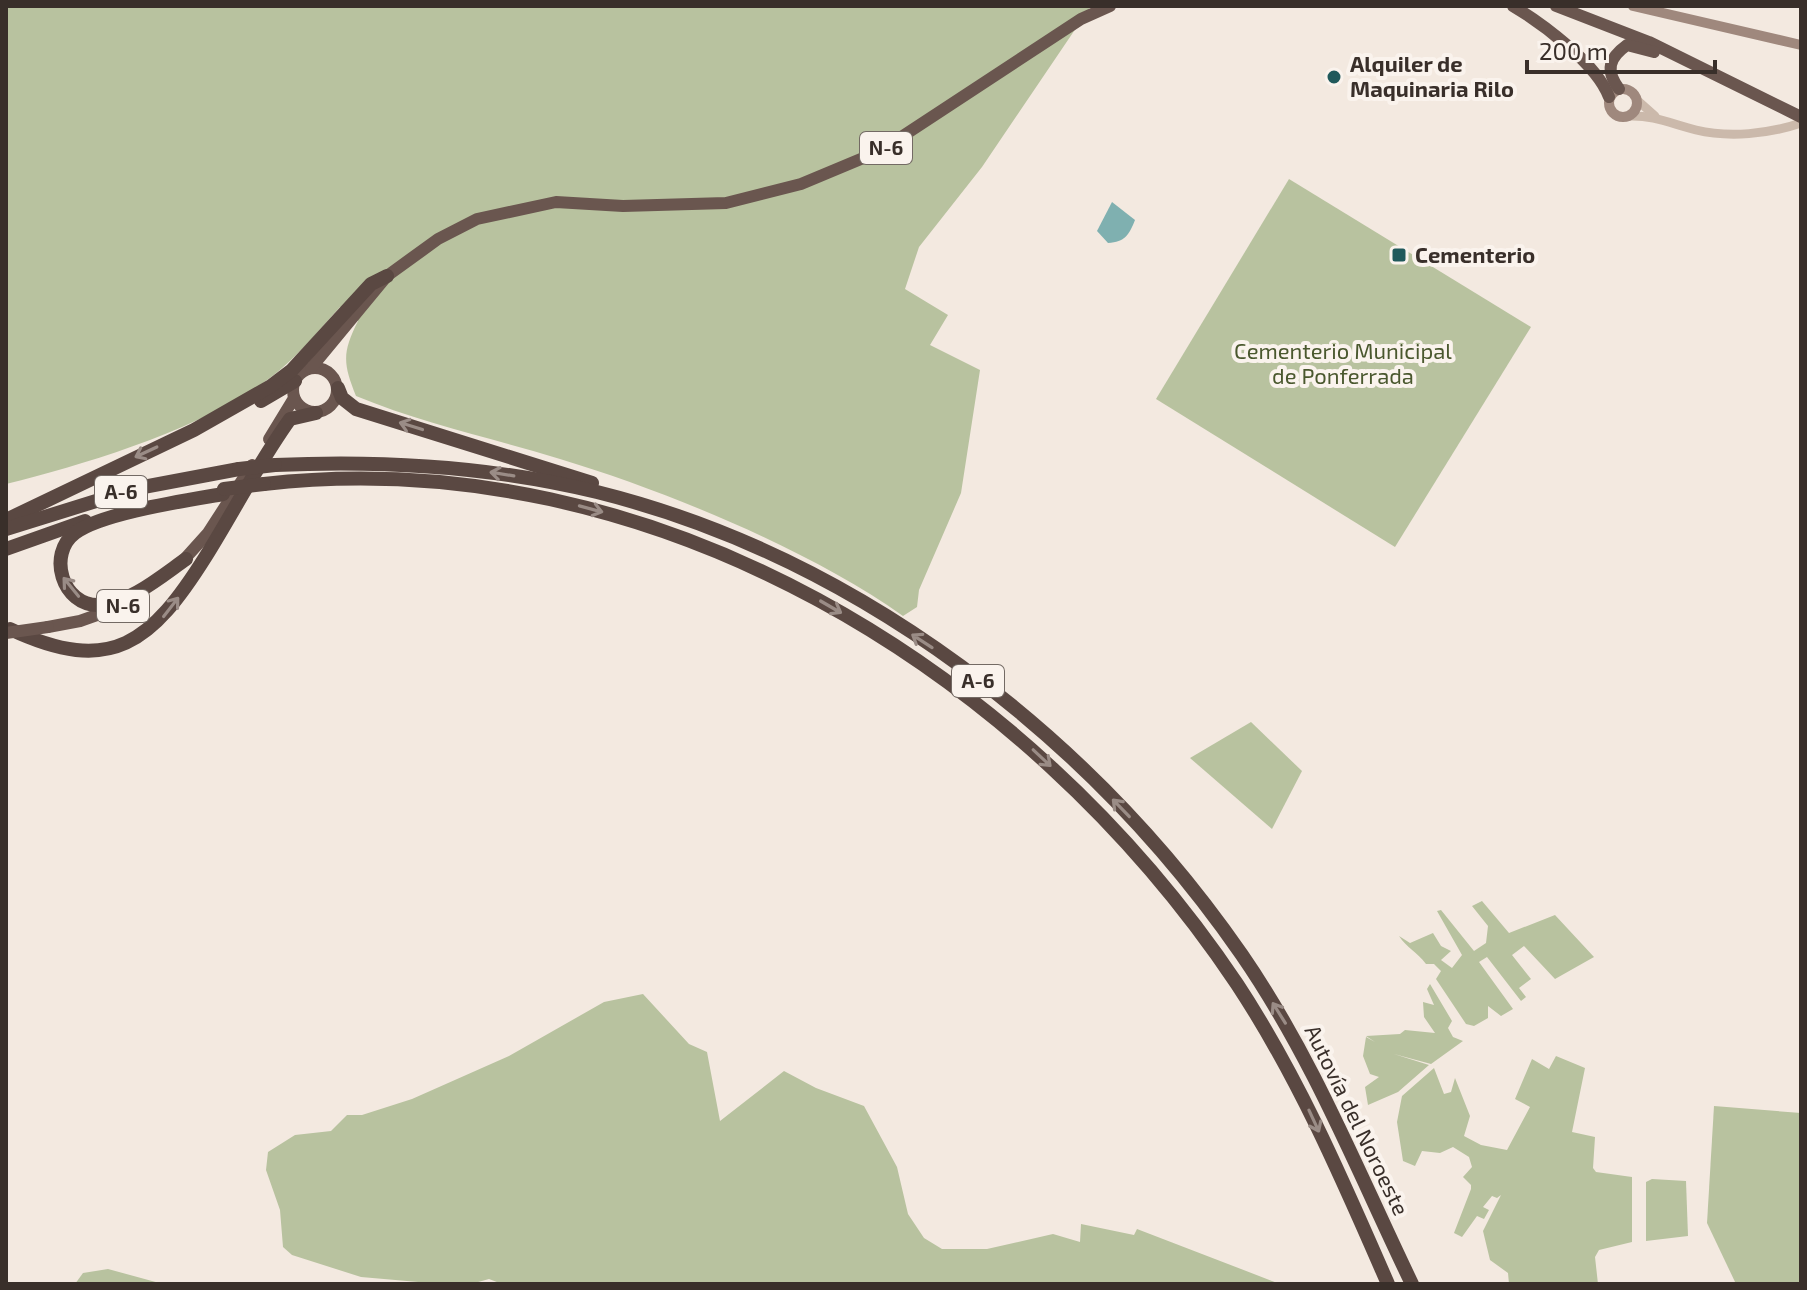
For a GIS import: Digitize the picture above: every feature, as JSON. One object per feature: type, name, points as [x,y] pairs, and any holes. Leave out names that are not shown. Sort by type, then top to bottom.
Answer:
[{"type":"highway","name":"N-6","points":[[6,630],[80,621],[126,604],[186,559],[208,533],[271,436],[294,398],[295,381],[337,340],[387,276],[438,239],[477,219],[520,207],[556,202],[623,206],[726,203],[801,184],[880,151],[1081,19],[1110,6]]},
{"type":"highway","points":[[1513,6],[1575,55],[1614,93]]},
{"type":"highway","points":[[1556,6],[1649,42],[1743,86],[1799,118]]},
{"type":"highway","points":[[1614,93],[1609,66],[1615,54],[1627,45],[1642,47],[1743,86]]},
{"type":"highway","points":[[194,430],[292,370],[364,291],[387,276]]},
{"type":"highway","points":[[337,340],[332,354],[336,383],[342,398],[356,409],[681,513],[750,540],[799,564],[823,582]]},
{"type":"highway","points":[[311,368],[327,371],[336,383]]},
{"type":"highway","points":[[6,520],[194,430],[252,406],[295,381]]},
{"type":"highway","name":"N-6","points":[[271,436],[287,417],[332,405],[336,383]]},
{"type":"highway","points":[[6,630],[77,650],[103,649],[145,633],[158,623],[181,595],[290,419],[310,411],[294,398]]},
{"type":"highway","name":"Autovía del Noroeste","points":[[6,529],[138,488],[239,469],[275,465],[405,463],[471,469],[562,485],[679,517],[724,534],[823,582],[935,649],[1004,700],[1078,764],[1179,871],[1242,956],[1285,1022],[1327,1098],[1412,1284]]},
{"type":"highway","name":"Autovía del Noroeste","points":[[6,549],[107,514],[224,492],[325,478],[428,481],[559,500],[619,516],[718,551],[802,590],[882,636],[1005,723],[1136,852],[1237,985],[1292,1074],[1388,1284]]},
{"type":"highway","points":[[186,559],[144,586],[100,605],[83,600],[70,591],[60,566],[65,543],[87,526],[224,492]]},
{"type":"main road","points":[[1633,6],[1801,45]]},
{"type":"main road","points":[[1632,92],[1637,100],[1635,111],[1629,116],[1620,117],[1612,112],[1614,93],[1632,92]]},
{"type":"street","points":[[1637,100],[1657,118]]},
{"type":"street","points":[[1629,116],[1657,118],[1723,134],[1780,130],[1799,118]]},
{"type":"green space","points":[[6,6],[1091,6],[982,167],[919,247],[905,289],[948,315],[930,345],[980,370],[961,493],[919,590],[917,607],[903,616],[826,568],[782,546],[646,488],[356,396],[346,358],[358,321],[340,307],[281,369],[222,408],[150,440],[6,484]]},
{"type":"green space","name":"Cementerio Municipal de Ponferrada","points":[[1289,179],[1531,327],[1395,547],[1156,399]]},
{"type":"green space","points":[[1251,722],[1302,771],[1272,829],[1190,758]]},
{"type":"green space","points":[[1482,901],[1509,933],[1555,915],[1594,957],[1555,979],[1524,946],[1512,955],[1531,979],[1519,988],[1526,997],[1521,1001],[1487,957],[1479,962],[1513,1009],[1501,1016],[1488,1006],[1488,1018],[1474,1026],[1466,1024],[1436,979],[1441,971],[1434,964],[1426,964],[1399,936],[1410,943],[1433,933],[1441,946],[1451,951],[1441,960],[1452,968],[1462,955],[1437,911],[1441,910],[1474,951],[1486,943],[1488,926],[1472,906]]},
{"type":"green space","points":[[1430,984],[1452,1021],[1448,1028],[1453,1037],[1463,1041],[1431,1064],[1394,1054],[1429,1065],[1398,1092],[1368,1105],[1365,1087],[1379,1077],[1370,1074],[1363,1056],[1366,1037],[1375,1042],[1366,1036],[1400,1034],[1405,1030],[1435,1033],[1424,1017],[1423,1002],[1434,1005],[1427,989]]},
{"type":"green space","points":[[643,994],[689,1044],[707,1052],[720,1121],[784,1071],[816,1088],[864,1106],[897,1167],[908,1214],[924,1238],[942,1249],[987,1249],[1053,1234],[1080,1242],[1081,1224],[1134,1235],[1137,1229],[1280,1284],[502,1284],[489,1279],[471,1284],[441,1284],[361,1277],[292,1255],[283,1247],[280,1210],[266,1170],[268,1152],[295,1135],[331,1131],[347,1115],[362,1115],[412,1099],[509,1056],[604,1002]]},
{"type":"green space","points":[[1556,1056],[1585,1068],[1572,1132],[1595,1137],[1593,1168],[1596,1172],[1632,1177],[1632,1242],[1599,1250],[1595,1257],[1598,1284],[1509,1284],[1508,1273],[1490,1260],[1483,1231],[1501,1195],[1497,1198],[1492,1196],[1483,1207],[1489,1210],[1484,1219],[1477,1216],[1462,1237],[1454,1233],[1471,1189],[1463,1177],[1472,1167],[1469,1157],[1453,1147],[1440,1153],[1422,1151],[1415,1166],[1403,1161],[1397,1122],[1402,1096],[1434,1068],[1444,1094],[1451,1092],[1455,1078],[1470,1116],[1464,1136],[1481,1145],[1507,1150],[1530,1107],[1515,1099],[1532,1059],[1549,1069]]},
{"type":"green space","points":[[1714,1106],[1801,1113],[1801,1284],[1736,1284],[1707,1223]]},
{"type":"green space","points":[[1652,1179],[1686,1181],[1688,1236],[1646,1241],[1646,1182]]},
{"type":"green space","points":[[108,1269],[163,1284],[75,1284],[83,1273]]},
{"type":"water","points":[[1112,202],[1135,220],[1126,237],[1108,243],[1097,231]]},
{"type":"place","name":"Alquiler de Maquinaria Rilo","points":[[1334,77]]},
{"type":"place","name":"Cementerio","points":[[1399,255]]}]
